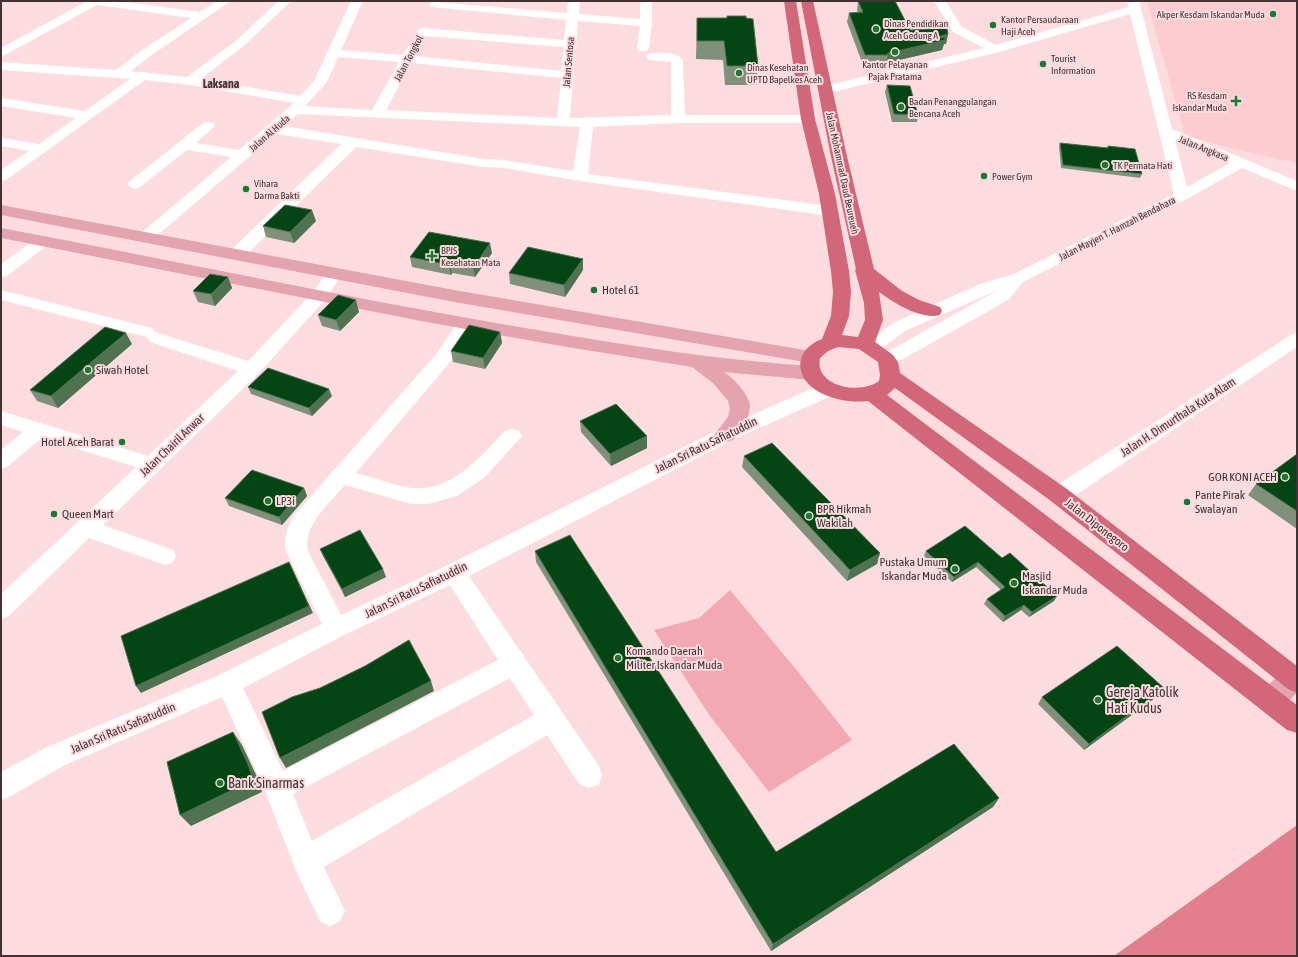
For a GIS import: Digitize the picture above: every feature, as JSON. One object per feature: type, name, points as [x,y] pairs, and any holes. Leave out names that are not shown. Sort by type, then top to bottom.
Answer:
[{"type":"highway","name":"Jalan Mohammad Daud Beureueh","points":[[790,1],[808,119],[827,194],[829,211],[838,248],[842,292],[840,316],[830,343]]},
{"type":"highway","name":"Jalan Mohammad Daud Beureueh","points":[[807,1],[864,270],[873,303],[874,320],[868,346]]},
{"type":"highway","points":[[864,270],[904,302],[918,308],[933,310]]},
{"type":"highway","points":[[847,341],[868,346],[889,368],[884,387],[871,393],[850,395],[829,389],[818,382],[811,365],[818,348],[830,343],[847,341]]},
{"type":"highway","name":"Jalan Diponegoro","points":[[889,368],[1059,495],[1295,680]]},
{"type":"highway","points":[[871,393],[1285,711]]},
{"type":"main road","points":[[1,210],[236,255],[335,272],[811,365]]},
{"type":"main road","points":[[1,233],[465,324],[696,362],[767,371],[811,365]]},
{"type":"main road","points":[[696,362],[723,380],[736,396],[740,406],[738,416],[725,435]]},
{"type":"main road","points":[[1285,711],[1295,680]]},
{"type":"street","points":[[1,53],[95,1],[131,4],[203,16]]},
{"type":"street","points":[[118,75],[146,53],[225,1]]},
{"type":"street","points":[[190,81],[227,54],[258,27],[270,13],[285,1]]},
{"type":"street","name":"Jalan Al Huda","points":[[146,237],[274,129],[299,106],[320,82],[357,1]]},
{"type":"street","name":"Jalan Sentosa","points":[[563,123],[574,1]]},
{"type":"street","points":[[646,1],[648,52],[675,58],[677,60],[678,119]]},
{"type":"street","points":[[940,1],[957,29],[995,48]]},
{"type":"street","points":[[436,3],[646,23]]},
{"type":"street","name":"Jalan Tongkol","points":[[377,114],[423,32],[436,3]]},
{"type":"street","points":[[825,90],[995,48],[1134,5]]},
{"type":"street","name":"Jalan Mayjen T. Hamzah Bendahara","points":[[868,346],[933,310],[986,288],[1020,278],[1182,196],[1134,5]]},
{"type":"street","points":[[423,32],[570,44]]},
{"type":"street","points":[[334,53],[567,75]]},
{"type":"street","points":[[1,66],[190,81],[299,106],[377,114],[563,123],[678,119],[808,119]]},
{"type":"street","points":[[1,177],[142,76]]},
{"type":"street","points":[[1,102],[88,116]]},
{"type":"street","points":[[580,177],[587,123]]},
{"type":"street","points":[[135,184],[208,126]]},
{"type":"street","points":[[274,129],[483,163],[504,164],[580,177],[829,211]]},
{"type":"street","name":"Jalan Angkasa","points":[[1167,132],[1297,186]]},
{"type":"street","points":[[1,142],[42,149]]},
{"type":"street","points":[[236,255],[352,142]]},
{"type":"street","points":[[184,145],[243,155]]},
{"type":"street","name":"Jalan Angkasa","points":[[1182,196],[1241,163]]},
{"type":"street","points":[[1,272],[43,241]]},
{"type":"street","name":"Jalan Chairil Anwar","points":[[1,609],[252,369],[319,296],[335,272]]},
{"type":"street","points":[[889,368],[1002,296],[1020,278]]},
{"type":"street","points":[[1,296],[151,335],[252,369]]},
{"type":"street","points":[[336,628],[297,551],[295,543],[302,521],[339,476],[444,357],[465,324]]},
{"type":"street","name":"Jalan H. Dimurthala Kuta Alam","points":[[1059,495],[1297,338]]},
{"type":"street","name":"Jalan Sri Ratu Safiatuddin","points":[[1,786],[56,756],[228,683],[336,628],[454,572],[725,435],[829,389]]},
{"type":"street","points":[[1,418],[151,464]]},
{"type":"street","points":[[1,460],[39,429]]},
{"type":"street","points":[[339,476],[411,496],[428,496],[449,490],[478,472],[512,436]]},
{"type":"street","points":[[86,528],[165,556]]},
{"type":"street","points":[[454,572],[513,664],[589,776]]},
{"type":"street","points":[[277,788],[513,664]]},
{"type":"street","points":[[228,683],[277,788],[306,861],[330,911]]},
{"type":"street","points":[[306,861],[551,719]]},
{"type":"shaded area","name":"RS Kesdam Iskandar Muda","points":[[1147,1],[1297,1],[1297,163],[1233,149],[1185,135]]},
{"type":"shaded area","points":[[730,590],[795,668],[852,740],[769,792],[710,716],[654,630],[699,618]]},
{"type":"shaded area","points":[[1297,825],[1297,956],[1114,956]]},
{"type":"building","points":[[858,1],[895,1],[910,30],[947,28],[948,34],[938,37],[945,38],[945,40],[888,53],[887,55],[865,55],[849,13],[863,12]]},
{"type":"building","points":[[727,16],[746,16],[746,18],[753,19],[758,66],[727,66],[724,41],[697,41],[697,18],[727,18]]},
{"type":"building","name":"Badan Penanggulangan Bencana Aceh","points":[[887,85],[910,86],[918,115],[894,114]]},
{"type":"building","name":"TK Permata Hati","points":[[1060,143],[1135,149],[1142,174],[1063,165]]},
{"type":"building","points":[[285,205],[312,210],[290,232],[263,226]]},
{"type":"building","points":[[429,232],[490,243],[473,268],[410,257]]},
{"type":"building","points":[[528,247],[583,259],[564,285],[509,273]]},
{"type":"building","points":[[210,274],[228,277],[211,294],[193,291]]},
{"type":"building","points":[[338,295],[356,300],[336,320],[318,315]]},
{"type":"building","points":[[469,325],[500,332],[483,358],[451,351]]},
{"type":"building","points":[[105,327],[126,333],[51,396],[30,390]]},
{"type":"building","points":[[268,368],[329,389],[309,408],[248,387]]},
{"type":"building","points":[[616,404],[647,436],[610,454],[580,421]]},
{"type":"building","name":"BPR Hikmah Wakilah","points":[[772,443],[880,553],[850,570],[744,456]]},
{"type":"building","points":[[1297,454],[1297,511],[1256,484]]},
{"type":"building","name":"LP3i","points":[[252,470],[304,488],[279,517],[225,498]]},
{"type":"building","points":[[965,526],[1002,558],[1010,553],[1057,596],[1032,612],[1024,605],[1005,616],[987,599],[1005,587],[978,562],[954,577],[926,551]]},
{"type":"building","points":[[360,530],[383,569],[342,589],[320,549]]},
{"type":"building","name":"Komando Daerah Militer Iskandar Muda","points":[[570,535],[776,852],[954,744],[999,798],[773,944],[535,551]]},
{"type":"building","points":[[289,562],[309,606],[136,686],[121,636]]},
{"type":"building","points":[[409,640],[431,681],[280,758],[262,712],[292,697],[320,688],[365,666]]},
{"type":"building","name":"Gereja Katolik Hati Kudus","points":[[1117,646],[1164,688],[1089,744],[1042,697]]},
{"type":"building","name":"Bank Sinarmas","points":[[233,732],[249,767],[253,780],[180,815],[167,762]]},
{"type":"place","name":"Akper Kesdam Iskandar Muda","points":[[1273,14]]},
{"type":"place","name":"Kantor Persaudaraan Haji Aceh","points":[[993,25]]},
{"type":"place","name":"Dinas Pendidikan Aceh Gedung A","points":[[876,29]]},
{"type":"place","name":"Kantor Pelayanan Pajak Pratama","points":[[895,52]]},
{"type":"place","name":"Tourist Information","points":[[1043,64]]},
{"type":"place","name":"Dinas Kesehatan UPTD Bapelkes Aceh","points":[[739,73]]},
{"type":"place","name":"RS Kesdam Iskandar Muda","points":[[1236,101]]},
{"type":"place","name":"Badan Penanggulangan Bencana Aceh","points":[[901,107]]},
{"type":"place","name":"TK Permata Hati","points":[[1105,165]]},
{"type":"place","name":"Power Gym","points":[[984,176]]},
{"type":"place","name":"Vihara Darma Bakti","points":[[246,189]]},
{"type":"place","name":"BPJS Kesehatan Mata","points":[[432,256]]},
{"type":"place","name":"Hotel 61","points":[[594,290]]},
{"type":"place","name":"Siwah Hotel","points":[[88,370]]},
{"type":"place","name":"Hotel Aceh Barat","points":[[122,442]]},
{"type":"place","name":"GOR KONI ACEH","points":[[1285,477]]},
{"type":"place","name":"LP3i","points":[[268,501]]},
{"type":"place","name":"Pante Pirak Swalayan","points":[[1187,502]]},
{"type":"place","name":"Queen Mart","points":[[54,514]]},
{"type":"place","name":"BPR Hikmah Wakilah","points":[[809,516]]},
{"type":"place","name":"Pustaka Umum Iskandar Muda","points":[[955,569]]},
{"type":"place","name":"Masjid Iskandar Muda","points":[[1014,583]]},
{"type":"place","name":"Komando Daerah Militer Iskandar Muda","points":[[618,658]]},
{"type":"place","name":"Gereja Katolik Hati Kudus","points":[[1098,700]]},
{"type":"place","name":"Bank Sinarmas","points":[[220,783]]},
{"type":"district","name":"Laksana","points":[[221,84]]}]
